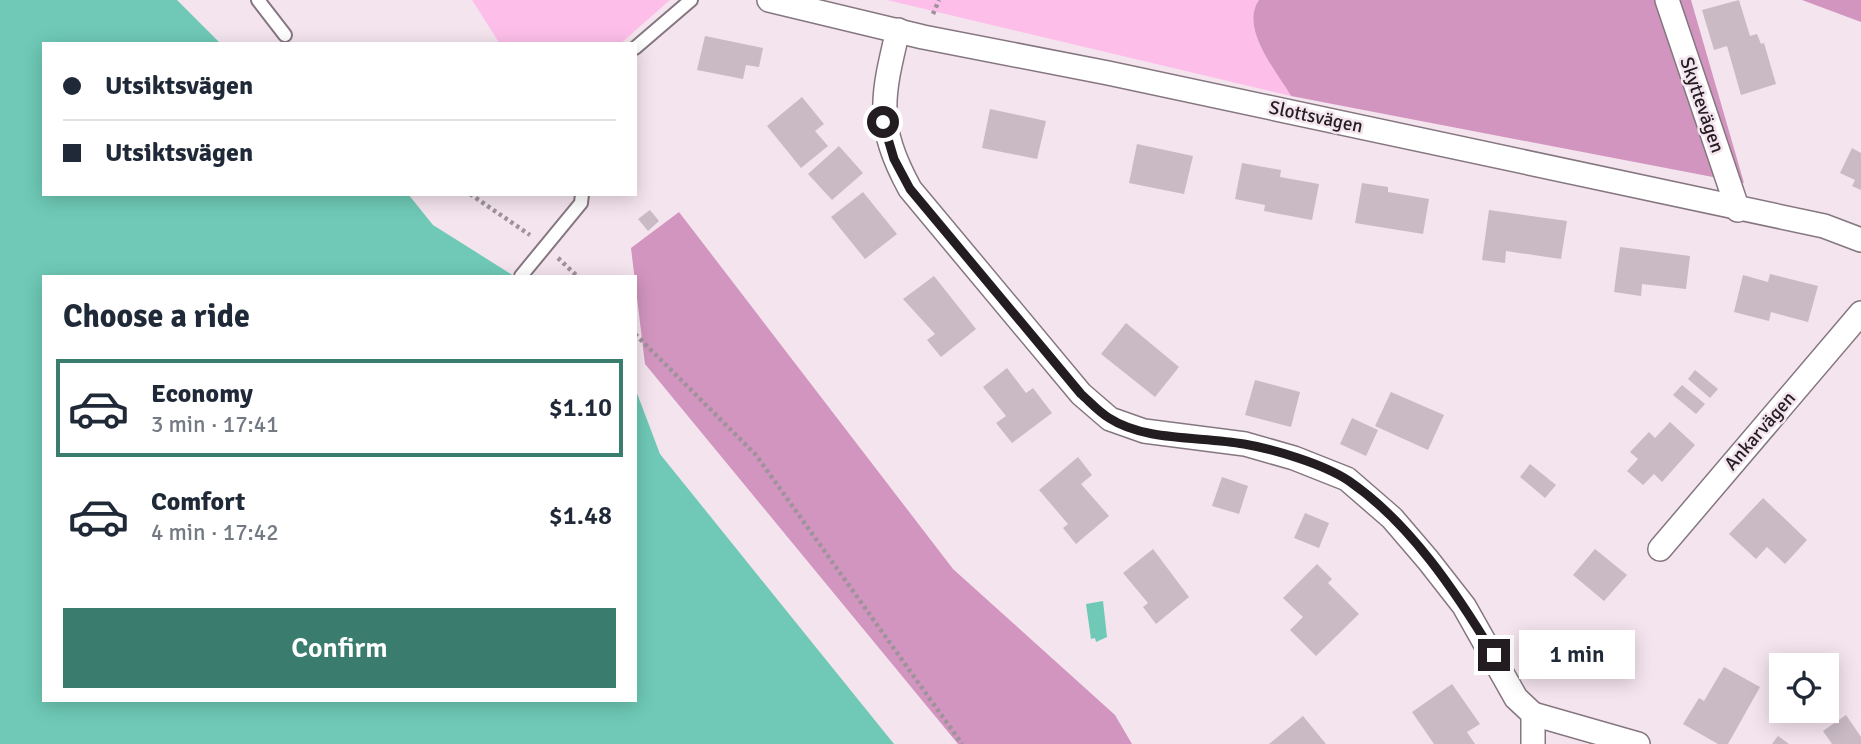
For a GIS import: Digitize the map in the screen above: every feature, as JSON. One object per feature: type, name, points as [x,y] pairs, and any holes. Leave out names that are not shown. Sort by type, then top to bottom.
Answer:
[{"type":"street","name":"Slottsvägen","points":[[769,0],[898,30],[1824,226],[1861,240]]},
{"type":"street","name":"Skyttevägen","points":[[1667,0],[1738,209]]},
{"type":"street","points":[[898,30],[885,87],[883,122],[894,159],[910,189],[1081,394],[1110,419],[1144,431],[1245,444],[1294,458],[1347,479],[1392,518],[1429,560],[1464,606],[1516,698],[1533,714],[1638,744]]},
{"type":"street","name":"Ankarvägen","points":[[1660,550],[1861,313]]},
{"type":"street","points":[[1533,714],[1533,744]]},
{"type":"lane","points":[[258,0],[285,36]]},
{"type":"lane","points":[[637,46],[691,0]]},
{"type":"lane","points":[[522,275],[581,203],[582,196]]},
{"type":"path","points":[[473,196],[545,245]]},
{"type":"path","points":[[637,336],[756,455],[962,744]]},
{"type":"shaded area","points":[[0,0],[177,0],[219,42],[42,42],[42,196],[410,196],[433,225],[512,275],[42,275],[42,702],[637,702],[637,393],[660,454],[894,744],[0,744]]},
{"type":"shaded area","points":[[472,0],[670,0],[622,42],[499,42]]},
{"type":"shaded area","points":[[887,0],[1259,0],[1254,11],[1257,36],[1262,50],[1291,96]]},
{"type":"shaded area","points":[[1259,0],[1691,0],[1744,183],[1291,96],[1262,50],[1257,36],[1254,11]]},
{"type":"shaded area","points":[[1802,0],[1861,0],[1861,22]]},
{"type":"shaded area","points":[[679,212],[953,569],[1115,715],[1132,744],[958,744],[645,364],[637,275],[634,275],[631,248]]},
{"type":"shaded area","points":[[1103,601],[1107,637],[1096,642],[1095,638],[1091,639],[1086,604]]},
{"type":"building","points":[[1739,0],[1750,36],[1757,34],[1761,44],[1764,43],[1776,84],[1741,95],[1727,46],[1714,50],[1702,10]]},
{"type":"building","points":[[705,36],[763,48],[759,67],[746,65],[743,79],[697,70]]},
{"type":"building","points":[[802,97],[824,124],[815,131],[828,146],[801,168],[767,126]]},
{"type":"building","points":[[990,109],[1046,121],[1037,159],[982,148]]},
{"type":"building","points":[[1137,144],[1193,156],[1184,194],[1129,183]]},
{"type":"building","points":[[839,146],[863,173],[832,200],[808,174]]},
{"type":"building","points":[[1852,148],[1861,153],[1861,190],[1852,186],[1855,180],[1840,173]]},
{"type":"building","points":[[1242,163],[1281,170],[1280,177],[1319,184],[1312,220],[1264,211],[1265,205],[1235,199]]},
{"type":"building","points":[[1362,183],[1388,187],[1388,192],[1429,199],[1423,234],[1355,223]]},
{"type":"building","points":[[863,192],[897,234],[865,259],[831,217]]},
{"type":"building","points":[[650,210],[659,221],[648,231],[638,219]]},
{"type":"building","points":[[1489,210],[1567,221],[1561,259],[1506,251],[1505,263],[1482,260]]},
{"type":"building","points":[[1620,247],[1690,256],[1686,289],[1642,284],[1641,296],[1614,292]]},
{"type":"building","points":[[1770,274],[1818,286],[1808,322],[1771,312],[1769,321],[1734,312],[1743,275],[1768,282]]},
{"type":"building","points":[[934,276],[976,329],[941,357],[927,340],[935,334],[903,299]]},
{"type":"building","points":[[1126,323],[1179,367],[1155,397],[1101,354]]},
{"type":"building","points":[[1007,368],[1026,393],[1033,388],[1052,413],[1012,443],[996,423],[1006,416],[983,387]]},
{"type":"building","points":[[1695,370],[1718,389],[1710,398],[1688,379]]},
{"type":"building","points":[[1255,380],[1300,392],[1291,427],[1245,415]]},
{"type":"building","points":[[1682,385],[1705,404],[1696,414],[1673,395]]},
{"type":"building","points":[[1391,392],[1444,415],[1428,450],[1375,426]]},
{"type":"building","points":[[1352,418],[1378,430],[1366,456],[1340,444]]},
{"type":"building","points":[[1670,422],[1695,445],[1662,482],[1654,474],[1643,485],[1627,471],[1638,459],[1630,452],[1649,432],[1655,438]]},
{"type":"building","points":[[1078,457],[1092,475],[1081,484],[1109,516],[1076,544],[1063,528],[1068,524],[1039,490]]},
{"type":"building","points":[[1530,464],[1556,485],[1545,498],[1520,477]]},
{"type":"building","points":[[1222,477],[1248,486],[1239,514],[1212,506]]},
{"type":"building","points":[[1763,498],[1807,540],[1785,564],[1767,547],[1756,559],[1729,534]]},
{"type":"building","points":[[1305,513],[1329,523],[1319,548],[1294,538]]},
{"type":"building","points":[[1153,549],[1189,597],[1156,624],[1143,607],[1148,603],[1123,573]]},
{"type":"building","points":[[1595,549],[1627,575],[1604,601],[1573,575]]},
{"type":"building","points":[[1317,564],[1332,579],[1328,583],[1359,614],[1316,656],[1290,630],[1303,617],[1283,598]]},
{"type":"building","points":[[1724,667],[1760,687],[1728,744],[1718,744],[1683,724],[1699,698],[1704,701]]},
{"type":"building","points":[[1452,684],[1480,724],[1467,732],[1475,744],[1434,744],[1412,712]]},
{"type":"building","points":[[1846,715],[1861,737],[1861,744],[1832,744],[1823,731],[1839,723]]},
{"type":"building","points":[[1303,716],[1326,744],[1269,744]]},
{"type":"building","points":[[1778,736],[1789,744],[1772,744]]},
{"type":"route","points":[[883,122],[894,159],[910,189],[1081,394],[1110,419],[1144,431],[1245,444],[1294,458],[1347,479],[1392,518],[1429,560],[1464,606],[1494,655]]}]
